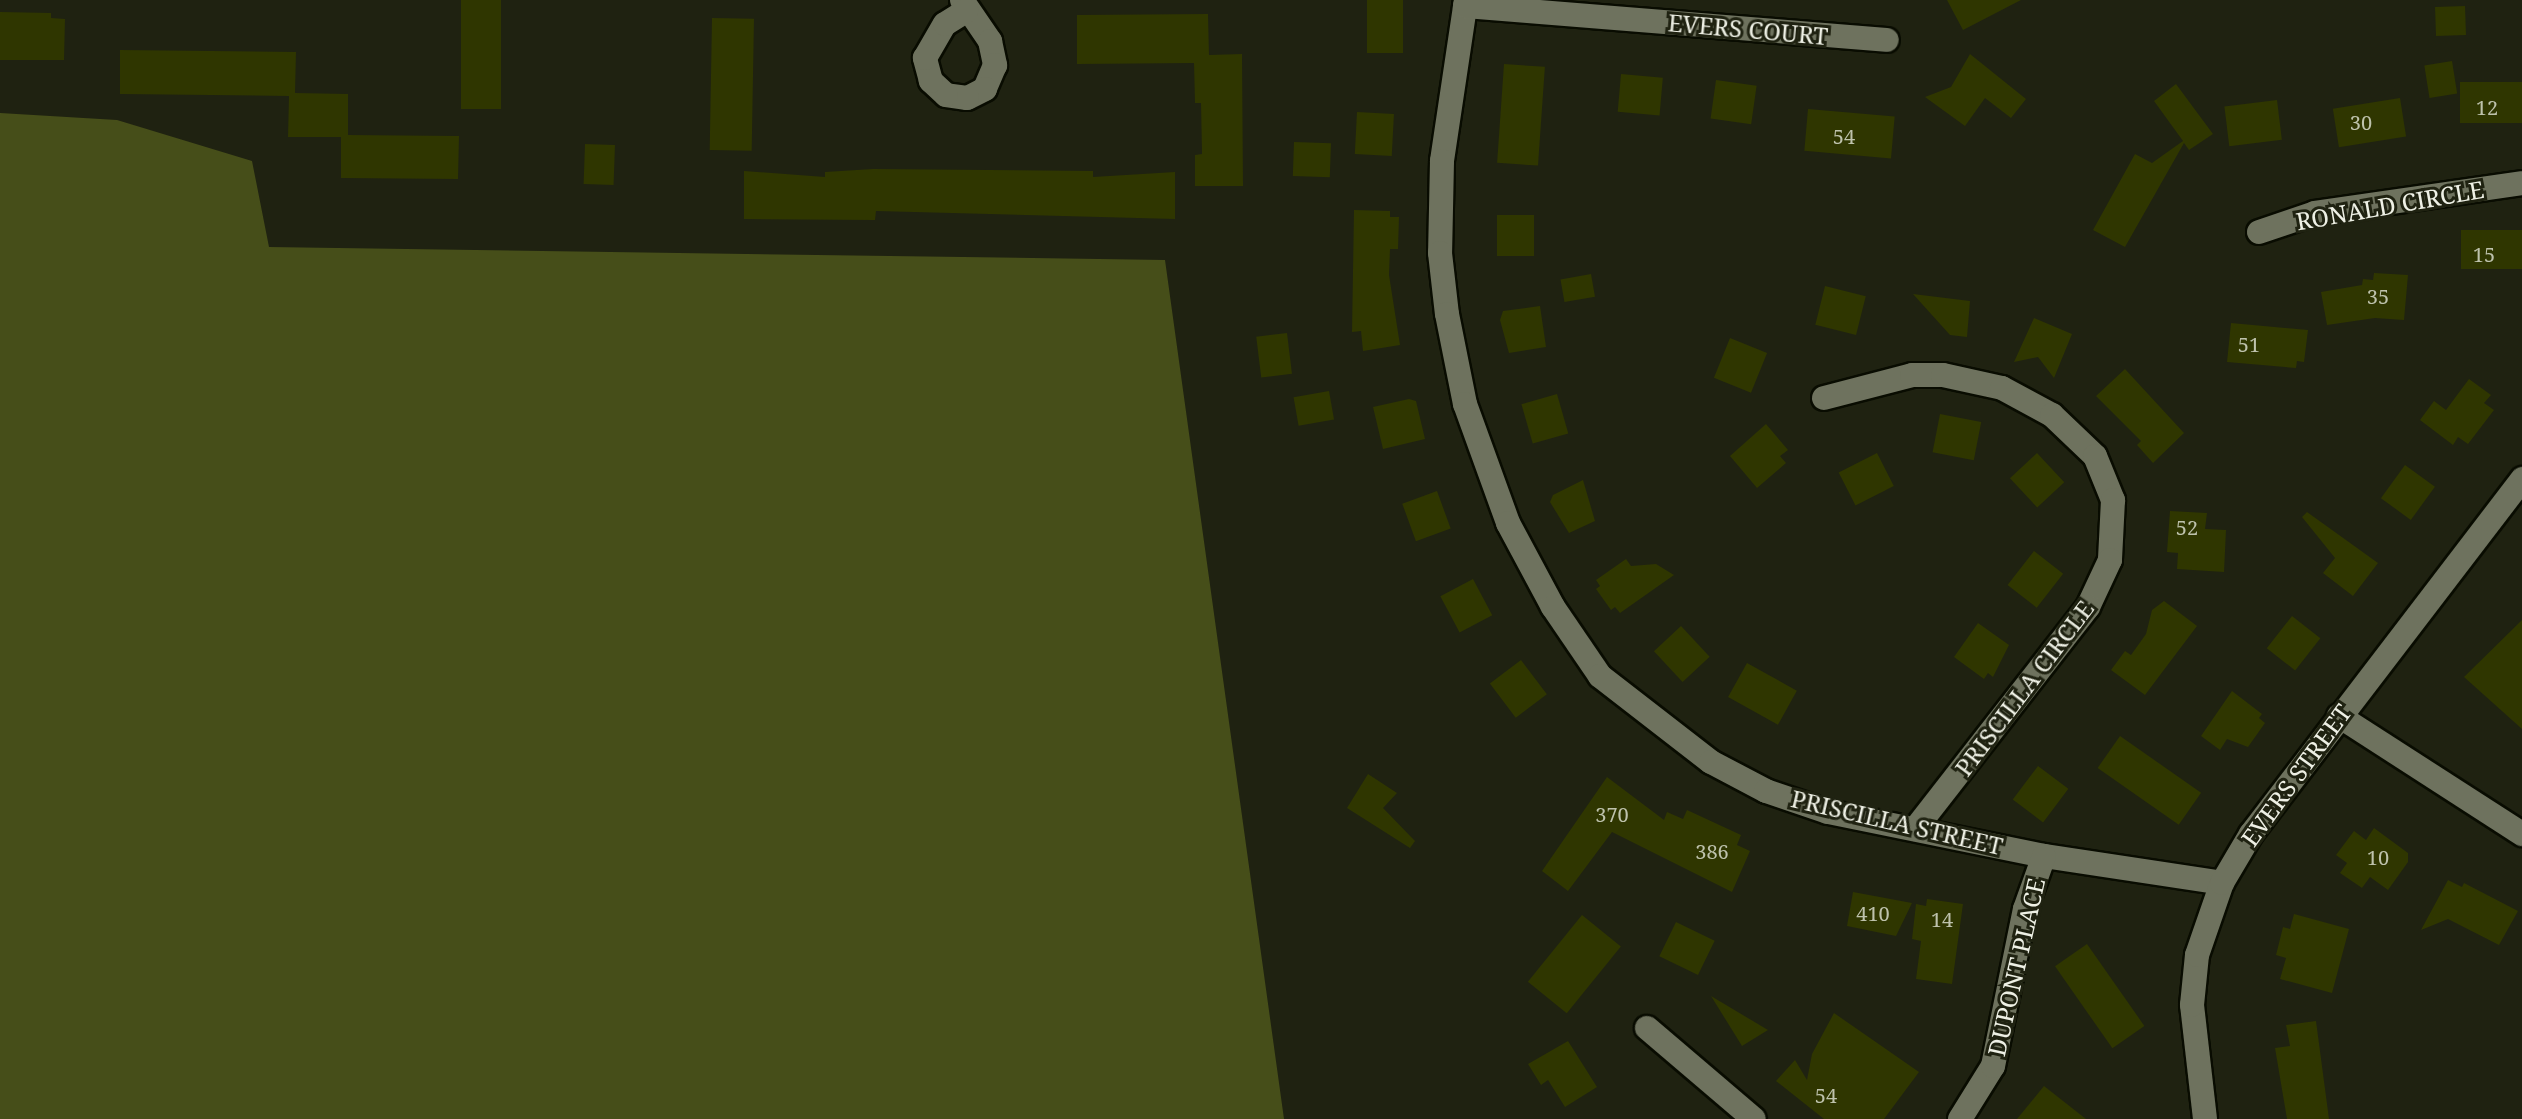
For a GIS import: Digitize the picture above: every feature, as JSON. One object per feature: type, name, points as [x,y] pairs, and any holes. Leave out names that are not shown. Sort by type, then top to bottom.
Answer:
[{"type":"street","name":"EVERS COURT","points":[[1465,3],[1887,40]]},
{"type":"street","name":"PRISCILLA STREET","points":[[1465,3],[1442,161],[1440,253],[1447,314],[1465,404],[1508,523],[1553,607],[1600,676],[1711,762],[1766,791],[1828,812],[2044,856],[2222,883]]},
{"type":"street","name":"RONALD CIRCLE","points":[[2259,232],[2315,213],[2522,183]]},
{"type":"street","name":"PRISCILLA CIRCLE","points":[[1824,398],[1912,375],[1943,375],[2002,388],[2052,415],[2095,456],[2113,500],[2110,560],[2088,607],[1915,829]]},
{"type":"street","name":"EVERS STREET","points":[[2205,1119],[2192,1005],[2197,955],[2222,883],[2251,834],[2522,479]]},
{"type":"street","points":[[2339,716],[2522,834]]},
{"type":"street","name":"DUPONT PLACE","points":[[1960,1119],[1993,1066],[2025,909],[2044,856]]},
{"type":"street","points":[[1647,1028],[1754,1119]]},
{"type":"green space","points":[[0,113],[117,120],[252,161],[269,247],[1165,260],[1284,1119],[0,1119]]},
{"type":"building","points":[[461,0],[501,0],[501,109],[461,109]]},
{"type":"building","points":[[1367,0],[1403,0],[1403,53],[1367,53]]},
{"type":"building","points":[[1947,0],[2021,0],[1963,30]]},
{"type":"building","points":[[2465,6],[2466,35],[2436,36],[2435,7]]},
{"type":"building","points":[[0,12],[51,13],[51,18],[65,19],[64,60],[0,60]]},
{"type":"building","points":[[1208,14],[1209,55],[1242,54],[1243,186],[1195,186],[1195,155],[1202,154],[1201,103],[1195,103],[1194,63],[1077,64],[1077,15]]},
{"type":"building","points":[[712,18],[754,19],[752,151],[710,150]]},
{"type":"building","points":[[120,50],[296,52],[295,93],[348,94],[348,135],[459,136],[458,179],[341,178],[341,137],[288,137],[289,96],[120,94]]},
{"type":"building","points":[[1970,54],[2026,99],[2011,118],[1985,98],[1965,126],[1925,97],[1951,87]]},
{"type":"building","points":[[2452,61],[2457,94],[2430,98],[2424,65]]},
{"type":"building","points":[[1504,64],[1545,67],[1538,166],[1497,163]]},
{"type":"building","points":[[1621,74],[1663,78],[1660,116],[1618,112]]},
{"type":"building","points":[[1716,80],[1757,86],[1751,124],[1711,119]]},
{"type":"building","points":[[2460,82],[2522,82],[2522,123],[2460,123]]},
{"type":"building","points":[[2176,84],[2213,134],[2189,150],[2184,143],[2125,247],[2093,230],[2135,154],[2152,163],[2183,141],[2154,101]]},
{"type":"building","points":[[2400,98],[2406,137],[2339,147],[2333,109]]},
{"type":"building","points":[[2277,100],[2282,140],[2229,146],[2224,106]]},
{"type":"building","points":[[1808,109],[1895,117],[1891,158],[1804,151]]},
{"type":"building","points":[[1357,112],[1394,114],[1392,156],[1355,154]]},
{"type":"building","points":[[1294,142],[1331,143],[1330,177],[1293,176]]},
{"type":"building","points":[[585,144],[615,145],[614,185],[584,184]]},
{"type":"building","points":[[873,169],[1093,171],[1093,177],[1175,172],[1175,219],[876,211],[875,220],[744,219],[744,171],[825,177],[825,172]]},
{"type":"building","points":[[1354,210],[1390,211],[1390,217],[1399,217],[1398,249],[1390,249],[1389,275],[1400,345],[1363,351],[1361,331],[1352,332]]},
{"type":"building","points":[[1497,215],[1534,215],[1534,256],[1497,256]]},
{"type":"building","points":[[2461,230],[2522,230],[2522,269],[2461,269]]},
{"type":"building","points":[[2374,273],[2408,275],[2404,320],[2375,318],[2327,325],[2321,292],[2362,285],[2363,279],[2373,280]]},
{"type":"building","points":[[1591,274],[1595,297],[1564,302],[1560,279]]},
{"type":"building","points":[[1825,286],[1866,296],[1856,335],[1815,325]]},
{"type":"building","points":[[1913,294],[1970,301],[1967,337],[1950,335]]},
{"type":"building","points":[[1540,306],[1546,347],[1509,353],[1500,320],[1503,311]]},
{"type":"building","points":[[2034,318],[2072,334],[2054,378],[2038,357],[2014,362]]},
{"type":"building","points":[[2231,323],[2308,330],[2304,362],[2297,361],[2296,368],[2227,362]]},
{"type":"building","points":[[1287,333],[1292,374],[1261,377],[1256,337]]},
{"type":"building","points":[[1730,338],[1767,353],[1751,393],[1714,378]]},
{"type":"building","points":[[2125,369],[2184,433],[2153,463],[2137,445],[2141,441],[2096,396]]},
{"type":"building","points":[[2469,379],[2491,395],[2484,403],[2494,410],[2468,444],[2458,437],[2453,445],[2420,420],[2434,401],[2446,410]]},
{"type":"building","points":[[1329,391],[1334,420],[1299,426],[1294,397]]},
{"type":"building","points":[[1557,394],[1568,433],[1533,444],[1521,404]]},
{"type":"building","points":[[1409,399],[1416,401],[1425,439],[1383,449],[1373,407]]},
{"type":"building","points":[[1940,414],[1981,422],[1974,460],[1933,452]]},
{"type":"building","points":[[1766,424],[1788,450],[1780,456],[1786,463],[1757,488],[1730,456]]},
{"type":"building","points":[[1877,453],[1894,486],[1855,505],[1839,473]]},
{"type":"building","points":[[2037,453],[2064,482],[2037,507],[2010,478]]},
{"type":"building","points":[[2405,465],[2435,487],[2411,520],[2381,498]]},
{"type":"building","points":[[1583,480],[1595,521],[1569,533],[1550,502],[1553,495]]},
{"type":"building","points":[[1437,491],[1451,529],[1416,541],[1402,504]]},
{"type":"building","points":[[2170,511],[2207,513],[2205,529],[2226,530],[2224,572],[2177,569],[2178,553],[2167,552]]},
{"type":"building","points":[[2307,512],[2378,563],[2353,596],[2323,573],[2335,558],[2302,517]]},
{"type":"building","points":[[2034,551],[2063,574],[2037,608],[2008,585]]},
{"type":"building","points":[[1626,559],[1631,566],[1656,564],[1674,575],[1620,613],[1615,607],[1611,610],[1596,589],[1600,586],[1596,580]]},
{"type":"building","points":[[1473,579],[1492,615],[1460,633],[1440,596]]},
{"type":"building","points":[[2164,601],[2197,626],[2145,695],[2111,670],[2125,651],[2131,655],[2146,634],[2152,610]]},
{"type":"building","points":[[2292,616],[2320,638],[2295,670],[2267,648]]},
{"type":"building","points":[[2522,620],[2522,729],[2464,677]]},
{"type":"building","points":[[1978,623],[2009,645],[1993,677],[1988,673],[1984,679],[1954,657]]},
{"type":"building","points":[[1681,626],[1710,657],[1683,682],[1654,651]]},
{"type":"building","points":[[1521,660],[1547,694],[1516,718],[1490,683]]},
{"type":"building","points":[[1747,663],[1797,691],[1778,725],[1728,697]]},
{"type":"building","points":[[2232,691],[2262,714],[2259,718],[2265,723],[2248,747],[2227,739],[2220,750],[2201,736]]},
{"type":"building","points":[[2120,736],[2201,793],[2179,825],[2098,768]]},
{"type":"building","points":[[2038,766],[2068,789],[2043,822],[2013,800]]},
{"type":"building","points":[[1368,774],[1397,793],[1383,808],[1415,841],[1410,848],[1347,808]]},
{"type":"building","points":[[1607,777],[1664,820],[1667,812],[1683,819],[1687,810],[1741,835],[1737,845],[1750,851],[1732,892],[1612,832],[1568,891],[1542,871]]},
{"type":"building","points":[[2374,828],[2408,853],[2408,862],[2388,890],[2370,877],[2362,888],[2340,873],[2347,863],[2336,855],[2354,831],[2366,840]]},
{"type":"building","points":[[2448,880],[2462,887],[2464,883],[2518,911],[2499,945],[2448,919],[2421,930]]},
{"type":"building","points":[[1853,892],[1912,903],[1896,936],[1847,926]]},
{"type":"building","points":[[1927,899],[1963,904],[1952,984],[1916,979],[1921,941],[1912,939],[1916,904],[1926,906]]},
{"type":"building","points":[[2294,914],[2349,929],[2332,993],[2280,979],[2286,958],[2276,955],[2283,927],[2290,929]]},
{"type":"building","points":[[1582,915],[1621,946],[1567,1013],[1528,982]]},
{"type":"building","points":[[1676,922],[1715,941],[1698,975],[1659,956]]},
{"type":"building","points":[[2087,944],[2144,1026],[2112,1048],[2055,966]]},
{"type":"building","points":[[1711,996],[1768,1030],[1742,1046]]},
{"type":"building","points":[[1834,1013],[1919,1072],[1884,1119],[1824,1119],[1776,1081],[1795,1060],[1807,1080],[1812,1054]]},
{"type":"building","points":[[2316,1021],[2329,1119],[2287,1119],[2275,1048],[2290,1046],[2286,1025]]},
{"type":"building","points":[[1568,1041],[1597,1087],[1565,1107],[1548,1080],[1541,1085],[1528,1064]]},
{"type":"building","points":[[2044,1086],[2086,1119],[2017,1119]]}]
